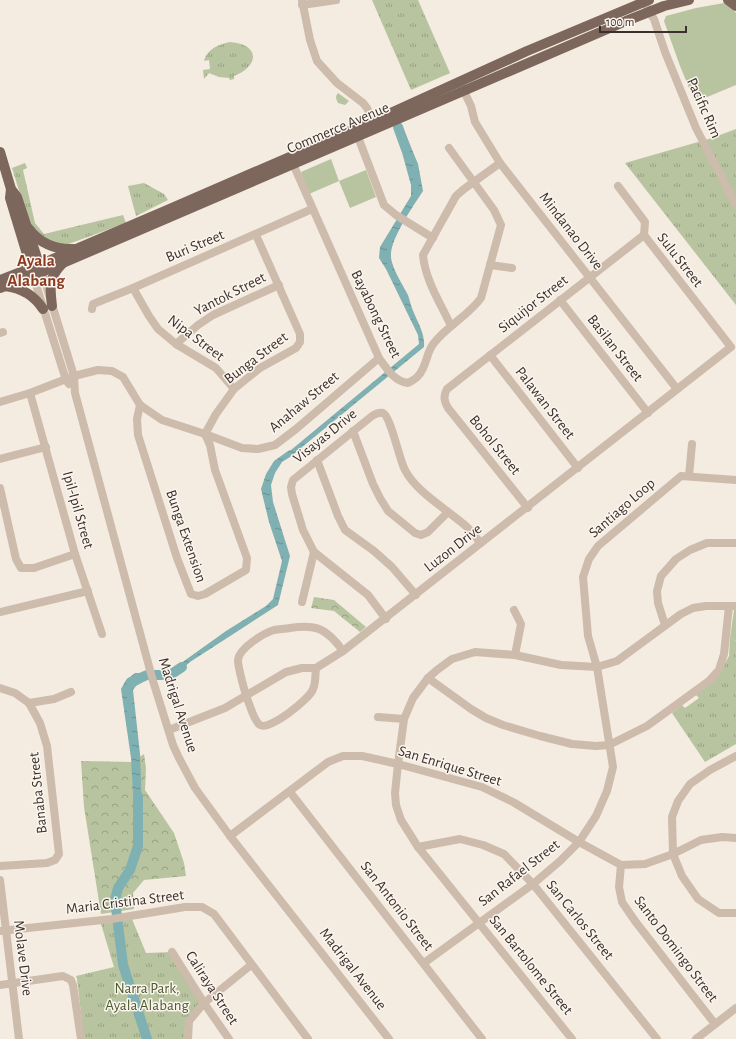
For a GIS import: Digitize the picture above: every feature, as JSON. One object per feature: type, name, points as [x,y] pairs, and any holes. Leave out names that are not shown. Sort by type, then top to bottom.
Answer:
[{"type":"main road","name":"Commerce Avenue","points":[[2,285],[36,270],[79,248],[375,125],[547,48],[650,6],[689,0]]},
{"type":"main road","points":[[728,0],[736,6]]},
{"type":"main road","name":"Commerce Avenue","points":[[36,270],[65,261],[358,137],[375,125]]},
{"type":"main road","name":"Madrigal Avenue","points":[[0,152],[11,189],[16,196],[26,225],[36,270]]},
{"type":"main road","name":"Madrigal Avenue","points":[[11,189],[10,198],[36,270]]},
{"type":"main road","points":[[26,225],[37,238],[53,246],[61,248],[79,248]]},
{"type":"main road","points":[[2,285],[26,292],[48,308],[52,278],[55,272],[65,261]]},
{"type":"street","points":[[336,0],[302,3],[311,46],[317,61],[334,80],[362,103],[375,125]]},
{"type":"street","name":"Pacific Rim","points":[[650,6],[665,52],[696,128],[736,205]]},
{"type":"street","name":"Mindanao Drive","points":[[461,86],[471,106],[475,122],[500,163],[677,389]]},
{"type":"street","points":[[358,137],[384,205],[396,215],[432,238]]},
{"type":"street","name":"Bayabong Street","points":[[293,164],[379,358],[393,377],[400,382],[408,383],[418,377],[432,345],[475,306],[480,298],[501,225],[494,210],[449,148]]},
{"type":"street","points":[[452,326],[428,277],[424,265],[423,255],[456,196],[500,163]]},
{"type":"street","name":"Sulu Street","points":[[618,186],[645,222],[644,235],[732,347]]},
{"type":"street","name":"Buri Street","points":[[92,309],[93,304],[256,235],[312,209]]},
{"type":"street","name":"Bunga Street","points":[[205,434],[216,414],[234,388],[260,368],[296,348],[300,342],[300,334],[256,235]]},
{"type":"street","name":"Siquijor Street","points":[[443,398],[447,389],[644,235]]},
{"type":"street","points":[[490,265],[512,268]]},
{"type":"street","name":"Madrigal Avenue","points":[[36,270],[48,308],[74,376],[75,393],[153,681],[179,758],[195,788],[230,836],[389,1039]]},
{"type":"street","name":"Yantok Street","points":[[176,344],[198,325],[213,315],[279,285]]},
{"type":"street","name":"Nipa Street","points":[[132,288],[158,329],[176,344],[216,368],[234,388]]},
{"type":"street","name":"Basilan Street","points":[[560,300],[648,413]]},
{"type":"street","name":"Madrigal Avenue","points":[[48,308],[66,380],[75,393]]},
{"type":"street","name":"Luzon Drive","points":[[169,730],[225,708],[270,680],[286,672],[302,668],[316,668],[343,651],[386,619],[732,347]]},
{"type":"street","name":"Palawan Street","points":[[490,355],[578,468]]},
{"type":"street","name":"Anahaw Street","points":[[0,402],[30,393],[74,376],[98,370],[112,371],[122,377],[140,404],[162,420],[242,448],[258,449],[275,445],[379,358]]},
{"type":"street","name":"Ipil-Ipil Street","points":[[30,393],[75,554],[102,634]]},
{"type":"street","name":"Bohol Street","points":[[443,398],[448,408],[528,508]]},
{"type":"street","name":"Bunga Extension","points":[[140,404],[137,419],[138,436],[183,573],[191,594],[198,596],[205,594],[246,570],[248,565],[247,558],[215,470],[210,445],[205,434]]},
{"type":"street","name":"Visayas Drive","points":[[386,619],[368,595],[314,552],[303,530],[291,487],[293,480],[372,416],[377,413],[382,413],[389,421],[402,463],[411,481],[468,528],[481,544]]},
{"type":"street","points":[[353,431],[373,484],[388,511],[416,533],[421,535],[428,532],[448,512]]},
{"type":"street","points":[[689,476],[692,444]]},
{"type":"street","points":[[0,459],[46,447]]},
{"type":"street","points":[[317,460],[338,516],[345,530],[374,550],[392,567],[416,595]]},
{"type":"street","name":"Santiago Loop","points":[[598,667],[588,636],[583,577],[589,559],[598,546],[681,476],[736,480]]},
{"type":"street","points":[[0,488],[16,559],[21,568],[34,568],[75,554]]},
{"type":"street","points":[[665,624],[658,603],[656,591],[661,576],[676,559],[690,550],[707,543],[736,543]]},
{"type":"street","points":[[302,602],[314,552]]},
{"type":"street","points":[[0,612],[88,591]]},
{"type":"street","name":"San Bartolome Street","points":[[572,1039],[418,847],[402,820],[396,805],[396,793],[404,719],[412,698],[428,678],[452,659],[475,652],[515,655],[561,666],[598,667],[617,661],[665,624],[693,608],[706,606],[733,606]]},
{"type":"street","points":[[428,678],[471,709],[502,725],[572,744],[596,746],[609,745],[648,726],[709,681],[719,670],[724,654],[733,606]]},
{"type":"street","points":[[514,610],[521,624],[515,655]]},
{"type":"street","points":[[316,668],[313,690],[306,699],[275,723],[265,727],[260,725],[255,718],[246,696],[238,659],[242,650],[252,642],[273,630],[302,627],[320,629],[334,638],[343,651]]},
{"type":"street","name":"San Rafael Street","points":[[424,963],[533,884],[560,862],[578,842],[596,816],[607,791],[613,767],[598,667]]},
{"type":"street","name":"Banaba Street","points":[[0,688],[16,693],[29,703],[40,723],[47,746],[59,854],[55,860],[47,863],[0,866]]},
{"type":"street","points":[[29,703],[54,699],[71,692]]},
{"type":"street","points":[[378,717],[404,719]]},
{"type":"street","name":"San Enrique Street","points":[[230,836],[328,762],[343,756],[362,756],[398,764],[482,787],[513,802],[578,842],[621,865],[645,864],[673,854],[701,840],[722,837],[736,838]]},
{"type":"street","points":[[736,756],[710,770],[690,784],[678,801],[672,817],[673,854],[682,876],[698,899],[719,913],[736,913]]},
{"type":"street","name":"San Antonio Street","points":[[290,792],[482,1039]]},
{"type":"street","name":"San Carlos Street","points":[[418,847],[460,839],[483,845],[504,854],[533,884],[657,1039]]},
{"type":"street","name":"Santo Domingo Street","points":[[621,865],[619,887],[622,902],[715,1024]]},
{"type":"street","name":"Molave Drive","points":[[0,880],[3,930],[13,983],[19,1039]]},
{"type":"street","name":"Maria Cristina Street","points":[[3,930],[112,919],[185,907],[202,907],[214,914],[308,1039]]},
{"type":"street","name":"Caliraya Street","points":[[172,952],[204,1003],[230,1039]]},
{"type":"street","points":[[188,1039],[189,1021],[204,1003],[251,965]]},
{"type":"street","points":[[0,985],[63,976],[71,980],[81,1039]]},
{"type":"street","points":[[696,1039],[736,1008]]},
{"type":"green space","points":[[372,0],[418,0],[450,73],[411,90]]},
{"type":"green space","points":[[724,3],[731,7],[736,13],[736,85],[695,102],[664,21],[666,16],[696,8]]},
{"type":"green space","points":[[230,42],[247,47],[251,51],[253,56],[249,67],[243,72],[234,76],[234,79],[230,80],[229,78],[219,77],[209,73],[204,79],[203,70],[210,69],[209,60],[204,61],[208,53],[222,44]]},
{"type":"green space","points":[[338,93],[349,101],[345,105],[338,103],[336,95]]},
{"type":"green space","points":[[736,129],[736,305],[625,163],[712,138]]},
{"type":"green space","points":[[331,159],[339,181],[309,194],[301,172]]},
{"type":"green space","points":[[25,163],[27,168],[23,170],[35,223],[44,234],[123,215],[126,223],[63,246],[44,238],[29,223],[12,168]]},
{"type":"green space","points":[[366,170],[376,197],[350,208],[339,181]]},
{"type":"green space","points":[[144,183],[164,194],[168,200],[136,216],[128,186]]},
{"type":"green space","points":[[314,597],[334,600],[366,627],[360,632],[334,611],[311,608]]},
{"type":"green space","points":[[734,610],[736,610],[736,641],[730,638]]},
{"type":"green space","points":[[730,638],[736,641],[736,744],[705,762],[672,713],[682,705],[685,708],[699,698],[696,695],[720,673],[729,656]]},
{"type":"green space","points":[[144,754],[146,768],[145,790],[174,833],[184,863],[186,876],[144,880],[133,893],[134,909],[101,914],[84,807],[81,761],[132,762]]},
{"type":"green space","name":"Narra Park, Ayala Alabang","points":[[132,919],[146,953],[172,952],[203,1003],[187,1024],[185,1029],[185,1039],[84,1039],[76,976],[114,967],[101,924]]},
{"type":"water","points":[[406,135],[418,164],[423,191],[398,232],[394,241],[391,256],[395,271],[408,295],[424,338],[424,347],[282,462],[275,473],[271,485],[273,502],[290,556],[278,605],[190,662],[176,674],[156,678],[157,672],[167,671],[184,661],[226,631],[266,606],[273,599],[282,561],[269,522],[261,489],[266,474],[274,461],[291,450],[419,344],[418,335],[386,269],[379,258],[380,247],[411,196],[411,185],[398,138]]},
{"type":"water","points":[[135,673],[141,673],[143,682],[136,686],[133,690],[140,754],[142,810],[134,810],[131,758],[121,689],[126,680]]},
{"type":"waterway","points":[[398,127],[406,149]]},
{"type":"waterway","points":[[131,683],[147,675],[170,675],[182,667]]},
{"type":"waterway","points":[[138,796],[138,846],[130,870],[118,888],[115,900],[123,965],[147,1039]]},
{"type":"district","name":"Ayala Alabang","points":[[36,270]]}]
